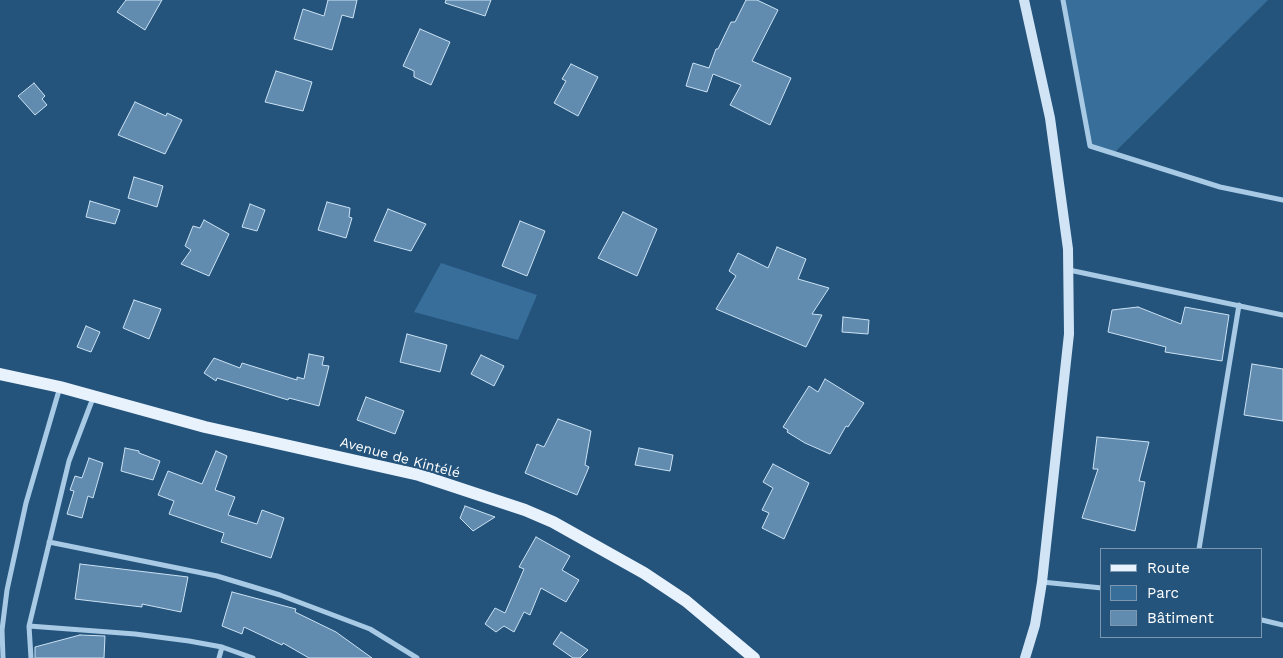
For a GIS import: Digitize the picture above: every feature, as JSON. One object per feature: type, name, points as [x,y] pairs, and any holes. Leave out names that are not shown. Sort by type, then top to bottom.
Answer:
[{"type":"main road","name":"Avenue de Kintélé","points":[[0,374],[60,387],[205,427],[418,475],[525,510],[553,522],[644,573],[686,601],[754,658]]},
{"type":"street","points":[[1024,0],[1050,118],[1068,249],[1069,270],[1069,334],[1042,582],[1035,624],[1025,658]]},
{"type":"street","points":[[1063,0],[1090,146],[1220,187],[1283,200]]},
{"type":"street","points":[[1069,270],[1283,315]]},
{"type":"street","points":[[1199,548],[1239,306]]},
{"type":"street","points":[[3,658],[1,630],[7,590],[26,503],[60,387]]},
{"type":"street","points":[[31,658],[29,626],[69,461],[93,396]]},
{"type":"street","points":[[49,542],[217,576],[280,595],[370,629],[417,658]]},
{"type":"street","points":[[1042,582],[1100,588]]},
{"type":"street","points":[[1263,620],[1283,625]]},
{"type":"street","points":[[29,626],[136,634],[222,647],[253,658]]},
{"type":"street","points":[[219,658],[222,647]]},
{"type":"green space","points":[[1063,0],[1268,0],[1114,153],[1090,146]]},
{"type":"green space","points":[[441,263],[537,295],[518,340],[414,312]]},
{"type":"building","points":[[126,0],[162,0],[145,30],[117,12]]},
{"type":"building","points":[[328,0],[357,0],[353,18],[342,15],[332,50],[294,39],[303,9],[324,16]]},
{"type":"building","points":[[446,0],[491,0],[485,16],[445,3]]},
{"type":"building","points":[[746,0],[757,0],[778,10],[752,61],[791,78],[770,125],[730,105],[741,85],[713,74],[707,92],[686,86],[693,63],[709,68],[716,49],[718,49],[731,22],[735,22]]},
{"type":"building","points":[[420,29],[450,42],[431,85],[414,77],[414,71],[403,66]]},
{"type":"building","points":[[571,64],[598,77],[578,116],[554,103],[566,81],[562,79]]},
{"type":"building","points":[[276,71],[312,82],[303,111],[265,102]]},
{"type":"building","points":[[34,83],[45,96],[42,99],[47,105],[35,115],[18,96]]},
{"type":"building","points":[[135,102],[166,116],[167,113],[182,120],[165,154],[118,135]]},
{"type":"building","points":[[134,177],[163,186],[157,207],[128,198]]},
{"type":"building","points":[[90,201],[120,210],[115,224],[86,217]]},
{"type":"building","points":[[327,202],[350,208],[349,217],[352,218],[346,238],[318,230]]},
{"type":"building","points":[[250,204],[265,210],[257,231],[242,227]]},
{"type":"building","points":[[388,209],[426,224],[411,251],[374,241]]},
{"type":"building","points":[[623,212],[657,229],[637,276],[598,258]]},
{"type":"building","points":[[204,220],[229,234],[209,276],[181,264],[191,250],[185,246],[193,226],[200,228]]},
{"type":"building","points":[[520,221],[545,231],[527,276],[502,266]]},
{"type":"building","points":[[777,247],[806,259],[798,279],[829,288],[812,314],[822,315],[806,347],[716,309],[736,276],[729,271],[738,253],[768,268]]},
{"type":"building","points":[[134,300],[161,309],[149,339],[123,328]]},
{"type":"building","points":[[1138,307],[1181,324],[1185,307],[1229,315],[1222,361],[1165,352],[1166,347],[1108,332],[1112,310]]},
{"type":"building","points":[[843,317],[869,320],[868,334],[842,332]]},
{"type":"building","points":[[86,326],[100,332],[91,352],[77,347]]},
{"type":"building","points":[[407,334],[447,345],[440,372],[400,362]]},
{"type":"building","points":[[309,354],[324,357],[322,365],[329,366],[319,406],[289,398],[288,400],[217,378],[216,381],[204,373],[214,358],[240,368],[242,363],[297,380],[297,377],[304,379]]},
{"type":"building","points":[[481,355],[504,366],[494,386],[471,374]]},
{"type":"building","points":[[1252,364],[1283,369],[1283,421],[1244,415]]},
{"type":"building","points":[[825,379],[864,403],[848,427],[846,426],[830,454],[805,443],[787,432],[788,430],[783,427],[809,386],[818,392]]},
{"type":"building","points":[[366,397],[404,411],[395,434],[357,420]]},
{"type":"building","points":[[558,419],[591,431],[585,465],[589,467],[577,495],[525,473],[537,444],[544,447]]},
{"type":"building","points":[[1097,437],[1149,442],[1139,481],[1145,482],[1135,531],[1082,518],[1098,469],[1093,469]]},
{"type":"building","points":[[125,448],[139,451],[139,453],[160,461],[153,480],[121,471]]},
{"type":"building","points":[[639,448],[673,455],[670,471],[635,465]]},
{"type":"building","points":[[216,451],[227,456],[215,490],[235,497],[228,515],[257,524],[262,510],[284,518],[271,558],[221,542],[224,533],[169,514],[174,501],[158,495],[168,471],[202,484]]},
{"type":"building","points":[[89,458],[103,463],[93,498],[88,496],[82,518],[67,514],[74,491],[70,490],[75,476],[82,478]]},
{"type":"building","points":[[773,464],[809,483],[784,539],[762,528],[769,513],[762,510],[773,488],[763,482]]},
{"type":"building","points":[[465,506],[495,517],[473,531],[460,518]]},
{"type":"building","points":[[536,537],[570,556],[562,570],[579,580],[566,602],[541,588],[530,615],[524,612],[514,632],[504,626],[496,632],[485,624],[495,608],[505,613],[524,569],[519,567]]},
{"type":"building","points":[[80,564],[188,577],[181,612],[142,604],[142,607],[75,599]]},
{"type":"building","points":[[232,592],[296,609],[295,612],[336,632],[372,658],[309,658],[283,643],[282,645],[244,627],[242,634],[222,626]]},
{"type":"building","points":[[561,632],[588,650],[580,658],[573,658],[553,644]]},
{"type":"building","points":[[80,635],[105,636],[104,658],[35,658],[35,647]]}]
